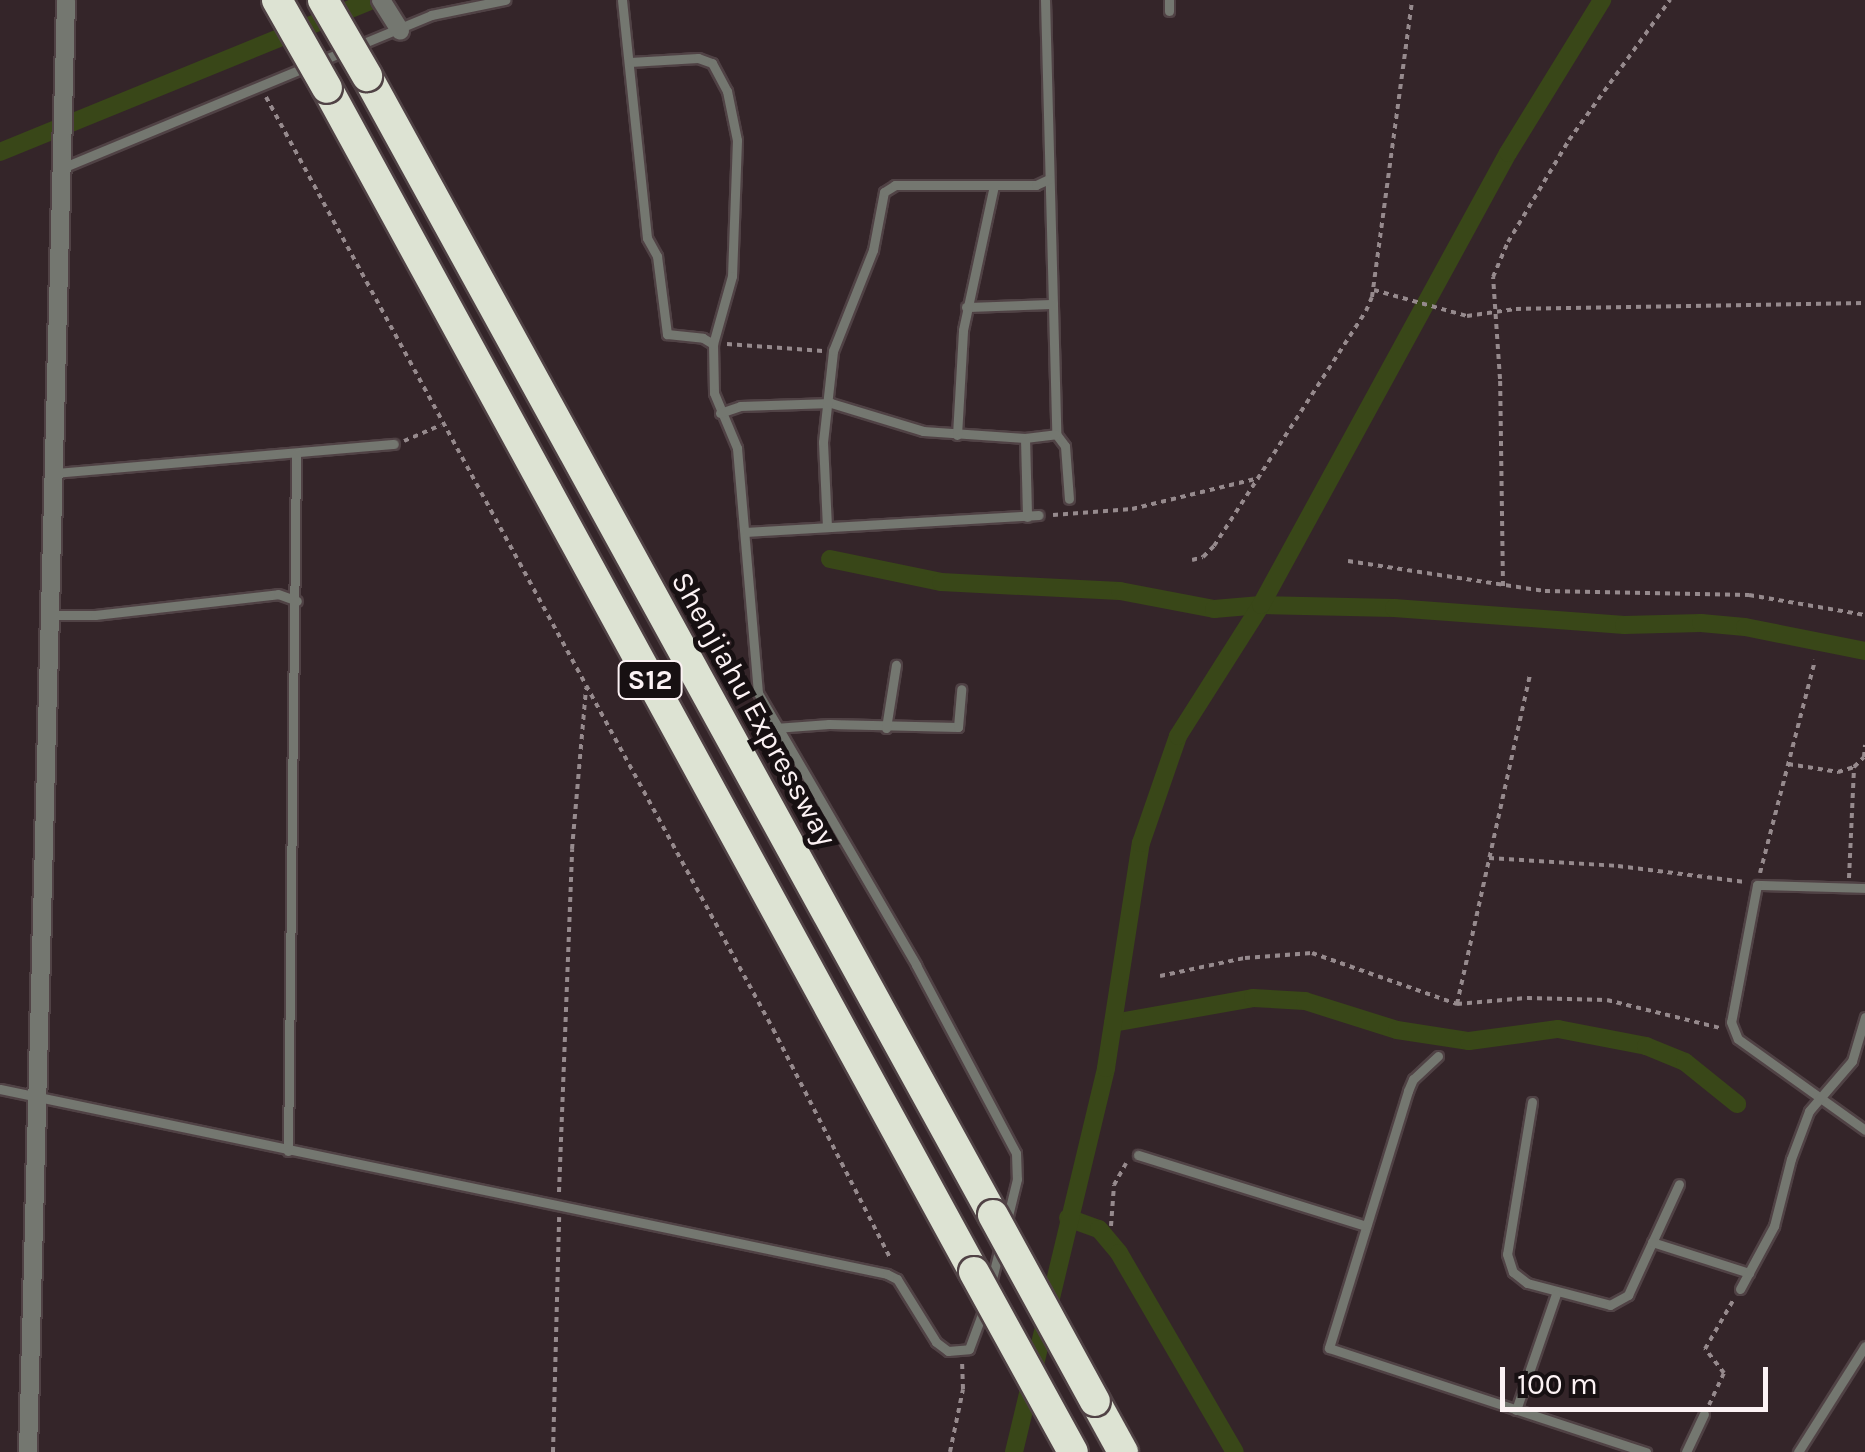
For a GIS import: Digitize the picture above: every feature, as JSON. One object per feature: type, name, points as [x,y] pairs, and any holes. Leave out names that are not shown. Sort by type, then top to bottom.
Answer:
[{"type":"highway","name":"S12","points":[[277,0],[1073,1452]]},
{"type":"highway","name":"Shenjiahu Expressway","points":[[323,0],[1122,1452]]},
{"type":"street","points":[[28,1452],[66,0]]},
{"type":"street","points":[[382,0],[396,24]]},
{"type":"lane","points":[[60,161],[261,86],[396,24],[505,0]]},
{"type":"lane","points":[[622,0],[647,238],[657,256],[667,334],[703,338],[713,344]]},
{"type":"lane","points":[[1045,0],[1056,434],[1066,446],[1069,499]]},
{"type":"lane","points":[[0,1089],[897,1279],[936,1342],[948,1352],[970,1349],[976,1339],[1017,1179],[1016,1153],[916,966],[762,705],[754,672],[737,448],[714,393],[713,344],[732,276],[738,140],[727,91],[712,62],[698,58],[630,62]]},
{"type":"lane","points":[[828,527],[824,442],[833,351],[873,250],[884,192],[895,185],[1036,185],[1049,179]]},
{"type":"lane","points":[[957,435],[966,307],[994,185]]},
{"type":"lane","points":[[966,307],[1053,304]]},
{"type":"lane","points":[[720,413],[740,406],[830,403],[912,428],[957,435],[1025,438],[1056,434]]},
{"type":"lane","points":[[1025,438],[1027,517]]},
{"type":"lane","points":[[52,474],[394,444]]},
{"type":"lane","points":[[288,1151],[298,601],[296,453]]},
{"type":"lane","points":[[745,532],[1038,516]]},
{"type":"lane","points":[[48,615],[95,615],[278,594],[298,601]]},
{"type":"lane","points":[[886,728],[896,664]]},
{"type":"lane","points":[[775,728],[829,724],[958,728],[961,689]]},
{"type":"lane","points":[[1865,888],[1757,884],[1730,1022],[1759,1056],[1822,1096],[1865,1130]]},
{"type":"lane","points":[[1740,1290],[1774,1226],[1790,1158],[1809,1112],[1852,1062],[1865,1017]]},
{"type":"lane","points":[[1438,1056],[1413,1079],[1408,1091],[1329,1348],[1646,1452]]},
{"type":"lane","points":[[1532,1102],[1507,1254],[1513,1272],[1556,1294],[1610,1305],[1628,1295],[1679,1184]]},
{"type":"lane","points":[[1138,1155],[1366,1226]]},
{"type":"lane","points":[[1652,1242],[1749,1273]]},
{"type":"lane","points":[[1516,1410],[1556,1294]]},
{"type":"lane","points":[[1798,1452],[1865,1346]]},
{"type":"lane","points":[[1686,1452],[1704,1414]]},
{"type":"path","points":[[1192,560],[1203,557],[1214,546],[1366,312],[1412,0]]},
{"type":"path","points":[[1503,586],[1500,379],[1492,313],[1493,277],[1508,242],[1600,92],[1670,0]]},
{"type":"path","points":[[261,86],[883,1236],[897,1279]]},
{"type":"path","points":[[1372,290],[1466,316],[1865,302]]},
{"type":"path","points":[[713,344],[833,351]]},
{"type":"path","points":[[394,444],[442,425]]},
{"type":"path","points":[[1038,516],[1132,510],[1259,478]]},
{"type":"path","points":[[1348,562],[1545,591],[1750,594],[1865,616]]},
{"type":"path","points":[[1489,858],[1618,866],[1757,884],[1816,660]]},
{"type":"path","points":[[1457,1004],[1530,674]]},
{"type":"path","points":[[553,1452],[572,849],[586,688]]},
{"type":"path","points":[[1788,764],[1838,772],[1854,768],[1864,757],[1865,745]]},
{"type":"path","points":[[1848,888],[1854,768]]},
{"type":"path","points":[[1160,976],[1245,958],[1312,953],[1457,1004],[1527,998],[1607,1000],[1734,1030]]},
{"type":"path","points":[[1111,1226],[1114,1185],[1128,1161],[1138,1155]]},
{"type":"path","points":[[1704,1414],[1724,1373],[1705,1349],[1708,1336],[1740,1290]]},
{"type":"path","points":[[950,1452],[963,1389],[960,1351]]},
{"type":"waterway","points":[[0,152],[372,0]]},
{"type":"waterway","points":[[1014,1452],[1106,1068],[1141,843],[1178,736],[1261,605],[1508,153],[1602,0]]},
{"type":"waterway","points":[[830,559],[941,582],[1120,591],[1214,609],[1261,605],[1394,608],[1624,625],[1701,623],[1745,627],[1865,651]]},
{"type":"waterway","points":[[1113,1023],[1253,998],[1305,1001],[1397,1030],[1469,1041],[1558,1029],[1646,1046],[1685,1062],[1737,1104]]},
{"type":"waterway","points":[[1068,1218],[1099,1229],[1119,1253],[1235,1452]]}]
